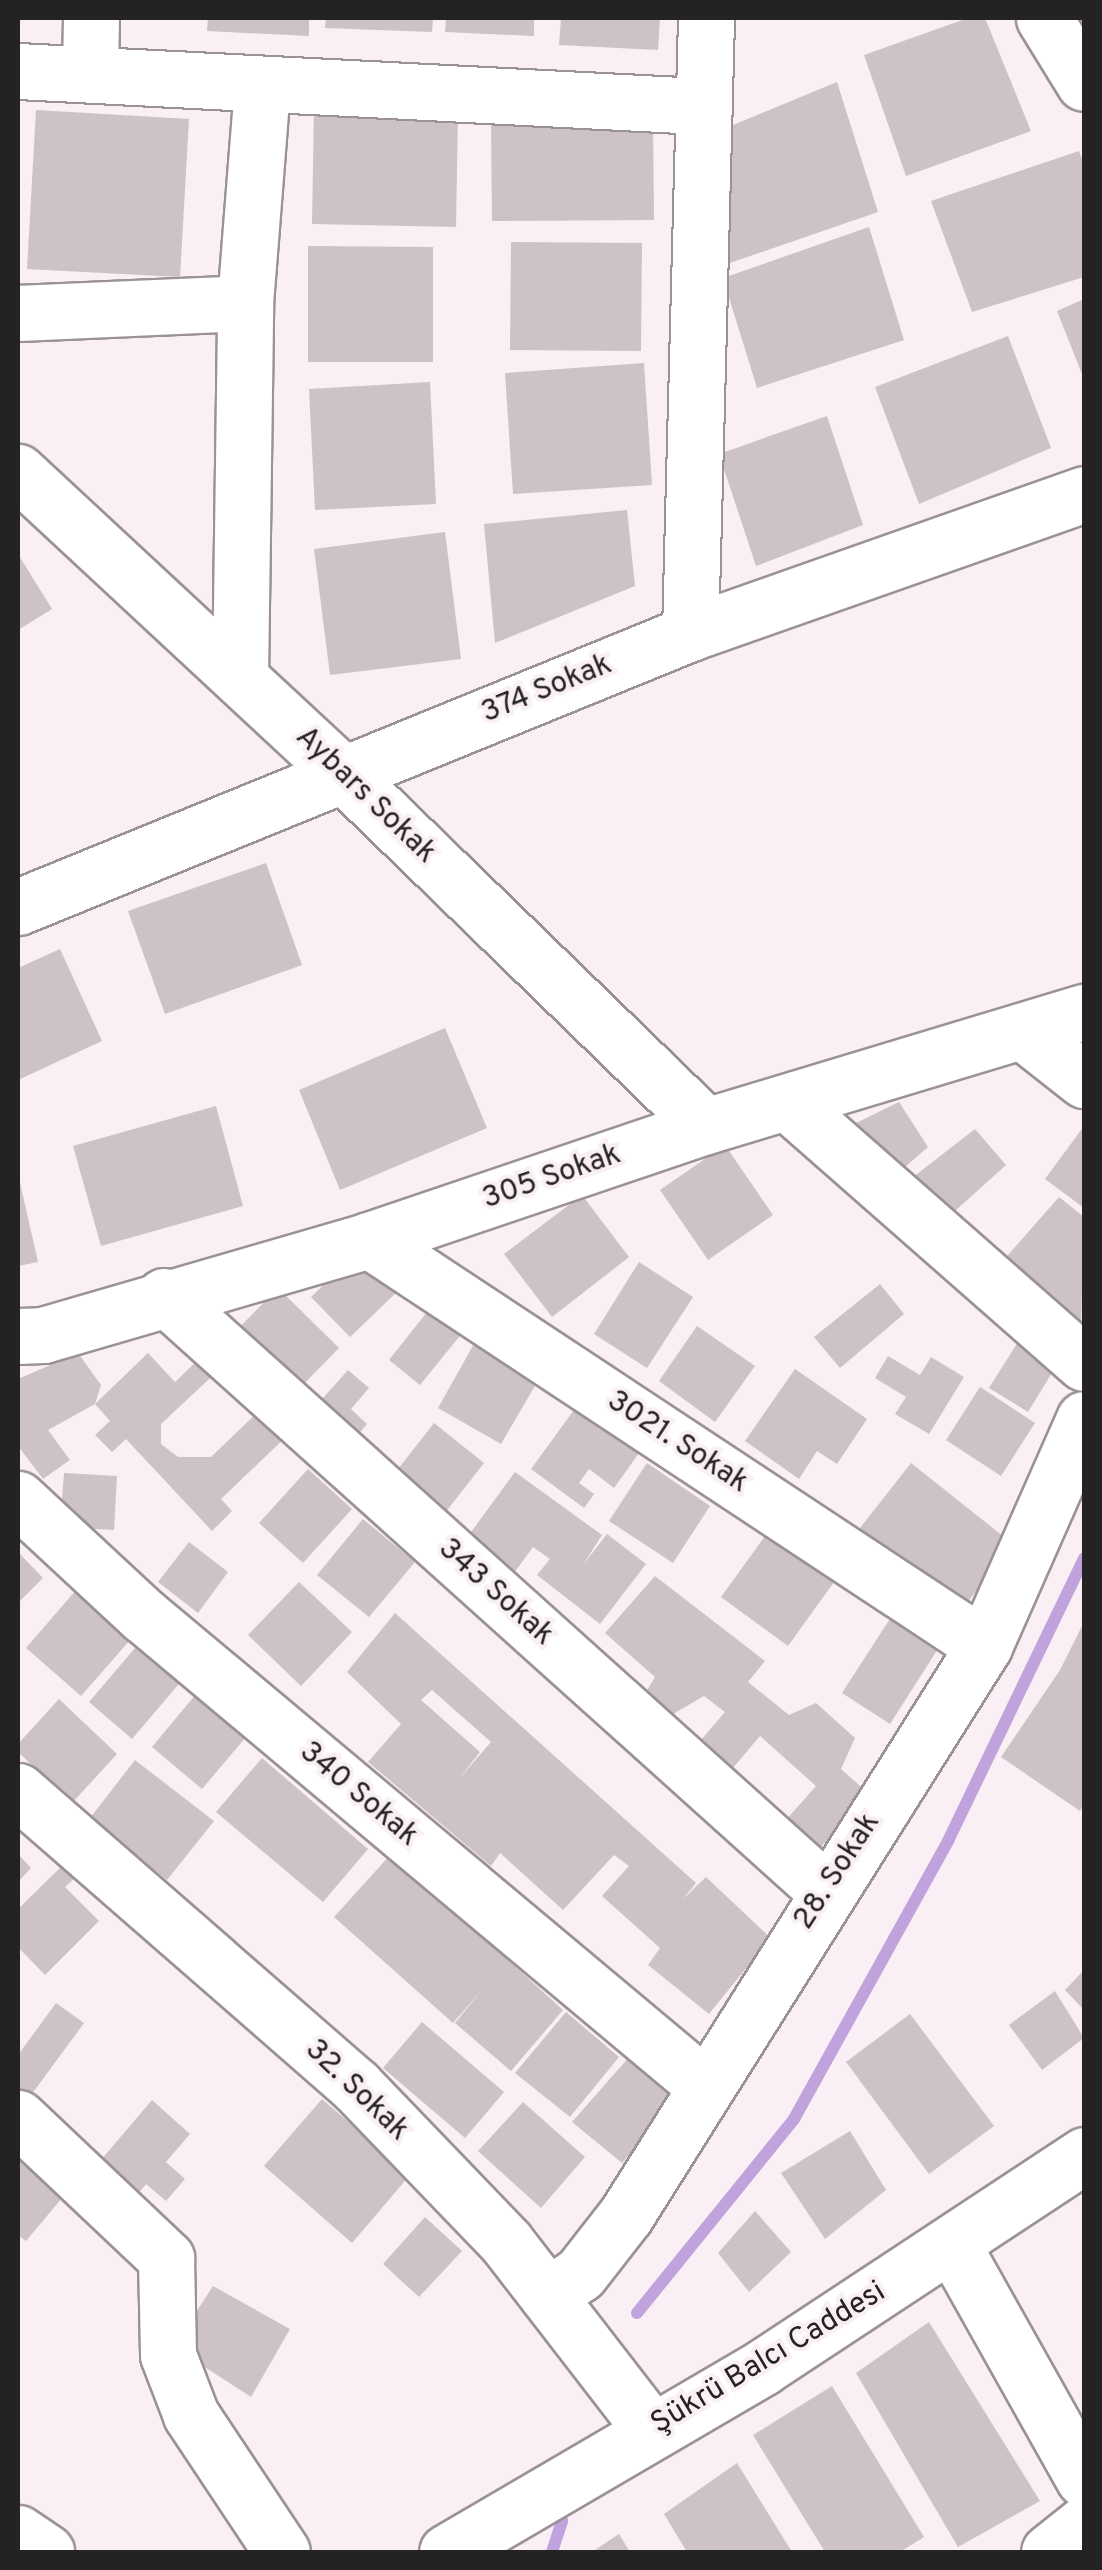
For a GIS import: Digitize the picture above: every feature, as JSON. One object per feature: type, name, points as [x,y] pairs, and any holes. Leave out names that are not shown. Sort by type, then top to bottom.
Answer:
[{"type":"street","points":[[90,74],[91,18]]},
{"type":"street","points":[[690,633],[700,106],[706,18]]},
{"type":"street","points":[[1044,18],[1084,82]]},
{"type":"street","points":[[18,71],[700,106]]},
{"type":"street","points":[[240,678],[245,303],[262,85]]},
{"type":"street","points":[[18,313],[245,303]]},
{"type":"street","name":"Aybars Sokak","points":[[18,472],[342,772],[706,1126]]},
{"type":"street","name":"374 Sokak","points":[[18,907],[690,633],[1084,494]]},
{"type":"street","name":"305 Sokak","points":[[18,1336],[43,1335],[164,1296],[369,1240],[706,1126],[1084,1012]]},
{"type":"street","points":[[1023,1032],[1084,1080]]},
{"type":"street","points":[[788,1103],[1084,1363]]},
{"type":"street","name":"3021. Sokak","points":[[369,1240],[984,1646]]},
{"type":"street","name":"343 Sokak","points":[[164,1296],[826,1891]]},
{"type":"street","name":"28. Sokak","points":[[548,2296],[580,2274],[626,2215],[826,1891],[984,1646],[1084,1420]]},
{"type":"street","name":"340 Sokak","points":[[18,1499],[143,1614],[704,2086]]},
{"type":"street","name":"32. Sokak","points":[[18,1791],[356,2086],[506,2242],[652,2430]]},
{"type":"street","points":[[18,2118],[166,2258],[168,2355],[185,2400],[282,2552]]},
{"type":"street","name":"Şükrü Balcı Caddesi","points":[[447,2552],[953,2246],[1084,2155]]},
{"type":"street","points":[[953,2246],[1084,2478]]},
{"type":"street","points":[[1048,2552],[1084,2524]]},
{"type":"street","points":[[18,2532],[46,2552]]},
{"type":"building","points":[[208,18],[309,18],[309,36],[207,31]]},
{"type":"building","points":[[326,18],[433,18],[432,32],[325,28]]},
{"type":"building","points":[[446,18],[534,18],[534,36],[445,32]]},
{"type":"building","points":[[561,18],[660,18],[658,50],[559,45]]},
{"type":"building","points":[[968,18],[985,18],[1031,131],[906,176],[864,55]]},
{"type":"building","points":[[837,82],[878,212],[721,266],[711,134]]},
{"type":"building","points":[[314,109],[458,112],[456,227],[312,224]]},
{"type":"building","points":[[36,110],[189,119],[180,277],[27,269]]},
{"type":"building","points":[[653,121],[654,220],[492,221],[491,122]]},
{"type":"building","points":[[1079,151],[1084,164],[1084,277],[972,312],[931,201]]},
{"type":"building","points":[[869,227],[904,340],[757,388],[723,278]]},
{"type":"building","points":[[511,242],[642,243],[641,351],[510,350]]},
{"type":"building","points":[[308,246],[433,247],[433,362],[308,362]]},
{"type":"building","points":[[1084,299],[1084,379],[1057,311]]},
{"type":"building","points":[[1008,336],[1051,448],[919,504],[875,387]]},
{"type":"building","points":[[644,363],[652,485],[513,494],[505,373]]},
{"type":"building","points":[[430,382],[436,504],[315,510],[309,389]]},
{"type":"building","points":[[827,416],[863,525],[756,566],[719,454]]},
{"type":"building","points":[[627,510],[635,586],[495,643],[484,524]]},
{"type":"building","points":[[445,532],[461,659],[330,675],[314,549]]},
{"type":"building","points":[[18,554],[52,609],[18,630]]},
{"type":"building","points":[[266,863],[302,965],[165,1014],[128,911]]},
{"type":"building","points":[[60,949],[102,1041],[18,1080],[18,968]]},
{"type":"building","points":[[445,1028],[487,1128],[340,1190],[299,1090]]},
{"type":"building","points":[[899,1102],[928,1147],[897,1174],[852,1125]]},
{"type":"building","points":[[216,1106],[243,1206],[101,1246],[73,1146]]},
{"type":"building","points":[[1084,1126],[1084,1208],[1045,1179]]},
{"type":"building","points":[[975,1129],[1006,1165],[945,1220],[908,1181]]},
{"type":"building","points":[[725,1145],[773,1215],[708,1260],[660,1190]]},
{"type":"building","points":[[18,1174],[38,1262],[18,1266]]},
{"type":"building","points":[[582,1195],[629,1257],[552,1317],[504,1254]]},
{"type":"building","points":[[1059,1197],[1084,1217],[1081,1327],[1002,1262]]},
{"type":"building","points":[[359,1251],[398,1291],[350,1337],[311,1297]]},
{"type":"building","points":[[639,1262],[693,1297],[647,1368],[594,1334]]},
{"type":"building","points":[[880,1284],[904,1314],[840,1368],[814,1337]]},
{"type":"building","points":[[278,1288],[339,1348],[295,1393],[234,1333]]},
{"type":"building","points":[[431,1307],[463,1332],[420,1385],[389,1360]]},
{"type":"building","points":[[697,1326],[755,1366],[715,1422],[659,1381]]},
{"type":"building","points":[[1023,1334],[1061,1358],[1028,1412],[989,1388]]},
{"type":"building","points":[[475,1342],[539,1379],[501,1444],[438,1408]]},
{"type":"building","points":[[207,1351],[222,1367],[161,1424],[161,1444],[178,1457],[211,1457],[266,1404],[292,1431],[221,1499],[232,1511],[212,1531],[126,1439],[112,1452],[95,1435],[110,1421],[95,1404],[148,1353],[175,1382]]},
{"type":"building","points":[[78,1353],[101,1385],[95,1404],[48,1430],[70,1460],[43,1479],[18,1446],[18,1379]]},
{"type":"building","points":[[888,1356],[920,1375],[931,1357],[964,1377],[929,1434],[895,1414],[906,1397],[875,1378]]},
{"type":"building","points":[[795,1369],[867,1419],[837,1464],[817,1451],[799,1479],[745,1441]]},
{"type":"building","points":[[348,1370],[369,1388],[351,1409],[367,1424],[352,1442],[314,1408]]},
{"type":"building","points":[[980,1387],[1035,1423],[1001,1476],[946,1440]]},
{"type":"building","points":[[582,1399],[644,1446],[614,1488],[589,1469],[579,1483],[594,1494],[584,1508],[531,1469]]},
{"type":"building","points":[[434,1423],[484,1463],[441,1518],[391,1478]]},
{"type":"building","points":[[647,1463],[710,1506],[673,1563],[609,1521]]},
{"type":"building","points":[[911,1463],[1013,1544],[956,1617],[853,1537]]},
{"type":"building","points":[[308,1469],[352,1509],[303,1563],[259,1523]]},
{"type":"building","points":[[515,1472],[602,1535],[583,1565],[607,1534],[646,1564],[600,1624],[537,1575],[550,1559],[533,1547],[514,1573],[466,1539]]},
{"type":"building","points":[[64,1473],[117,1476],[114,1530],[60,1527]]},
{"type":"building","points":[[363,1519],[415,1562],[369,1617],[317,1575]]},
{"type":"building","points":[[768,1532],[834,1582],[788,1646],[721,1597]]},
{"type":"building","points":[[189,1542],[228,1572],[198,1613],[158,1582]]},
{"type":"building","points":[[18,1552],[43,1578],[18,1603]]},
{"type":"building","points":[[655,1576],[765,1661],[748,1682],[789,1715],[816,1703],[855,1738],[841,1769],[868,1793],[820,1848],[786,1820],[816,1786],[760,1736],[732,1769],[700,1741],[725,1712],[704,1696],[668,1717],[643,1697],[655,1677],[605,1633]]},
{"type":"building","points":[[83,1582],[138,1631],[81,1696],[26,1648]]},
{"type":"building","points":[[299,1582],[352,1632],[301,1686],[248,1635]]},
{"type":"building","points":[[895,1611],[943,1641],[890,1724],[842,1693]]},
{"type":"building","points":[[395,1613],[696,1883],[683,1899],[706,1877],[777,1944],[752,1975],[747,1967],[709,2014],[648,1965],[660,1948],[602,1896],[629,1866],[614,1855],[563,1910],[500,1853],[491,1866],[368,1762],[401,1724],[347,1672]],"holes":[[[432,1690],[491,1742],[458,1780],[480,1752],[421,1700]]]},
{"type":"building","points":[[1082,1626],[1084,1804],[1080,1811],[1001,1757],[1060,1670]]},
{"type":"building","points":[[141,1641],[184,1678],[132,1739],[89,1702]]},
{"type":"building","points":[[196,1694],[246,1737],[202,1789],[152,1747]]},
{"type":"building","points":[[59,1699],[117,1754],[72,1803],[18,1752],[18,1744]]},
{"type":"building","points":[[262,1758],[368,1849],[323,1902],[216,1812]]},
{"type":"building","points":[[135,1760],[214,1821],[167,1880],[90,1818]]},
{"type":"building","points":[[18,1854],[31,1868],[18,1882]]},
{"type":"building","points":[[391,1854],[563,2010],[511,2071],[455,2023],[482,1990],[453,2023],[334,1917]]},
{"type":"building","points":[[65,1863],[78,1875],[65,1887],[99,1921],[45,1975],[18,1947],[18,1909]]},
{"type":"building","points":[[1084,1970],[1084,2010],[1065,1990]]},
{"type":"building","points":[[1055,1991],[1084,2038],[1042,2070],[1009,2025]]},
{"type":"building","points":[[56,2003],[84,2023],[26,2102],[18,2095],[18,2055]]},
{"type":"building","points":[[566,2012],[619,2057],[570,2117],[515,2073]]},
{"type":"building","points":[[910,2014],[994,2126],[929,2174],[846,2062]]},
{"type":"building","points":[[422,2022],[504,2092],[465,2138],[383,2068]]},
{"type":"building","points":[[630,2056],[678,2094],[622,2163],[572,2122]]},
{"type":"building","points":[[322,2099],[410,2175],[352,2243],[264,2166]]},
{"type":"building","points":[[152,2100],[190,2134],[166,2162],[185,2179],[166,2201],[146,2184],[133,2200],[95,2167]]},
{"type":"building","points":[[523,2102],[585,2157],[541,2208],[478,2151]]},
{"type":"building","points":[[850,2131],[886,2190],[825,2239],[781,2173]]},
{"type":"building","points":[[18,2143],[72,2186],[26,2241],[18,2235]]},
{"type":"building","points":[[755,2211],[791,2252],[749,2292],[718,2253]]},
{"type":"building","points":[[425,2217],[462,2251],[419,2297],[383,2264]]},
{"type":"building","points":[[213,2286],[290,2329],[251,2397],[174,2347]]},
{"type":"building","points":[[929,2322],[1040,2501],[958,2547],[856,2373]]},
{"type":"building","points":[[832,2386],[924,2537],[900,2552],[825,2552],[753,2435]]},
{"type":"building","points":[[737,2463],[792,2552],[687,2552],[664,2514]]},
{"type":"building","points":[[619,2534],[630,2552],[592,2552]]},
{"type":"waterway","points":[[637,2313],[794,2119],[948,1841],[1084,1558]]},
{"type":"waterway","points":[[552,2552],[562,2521]]}]
